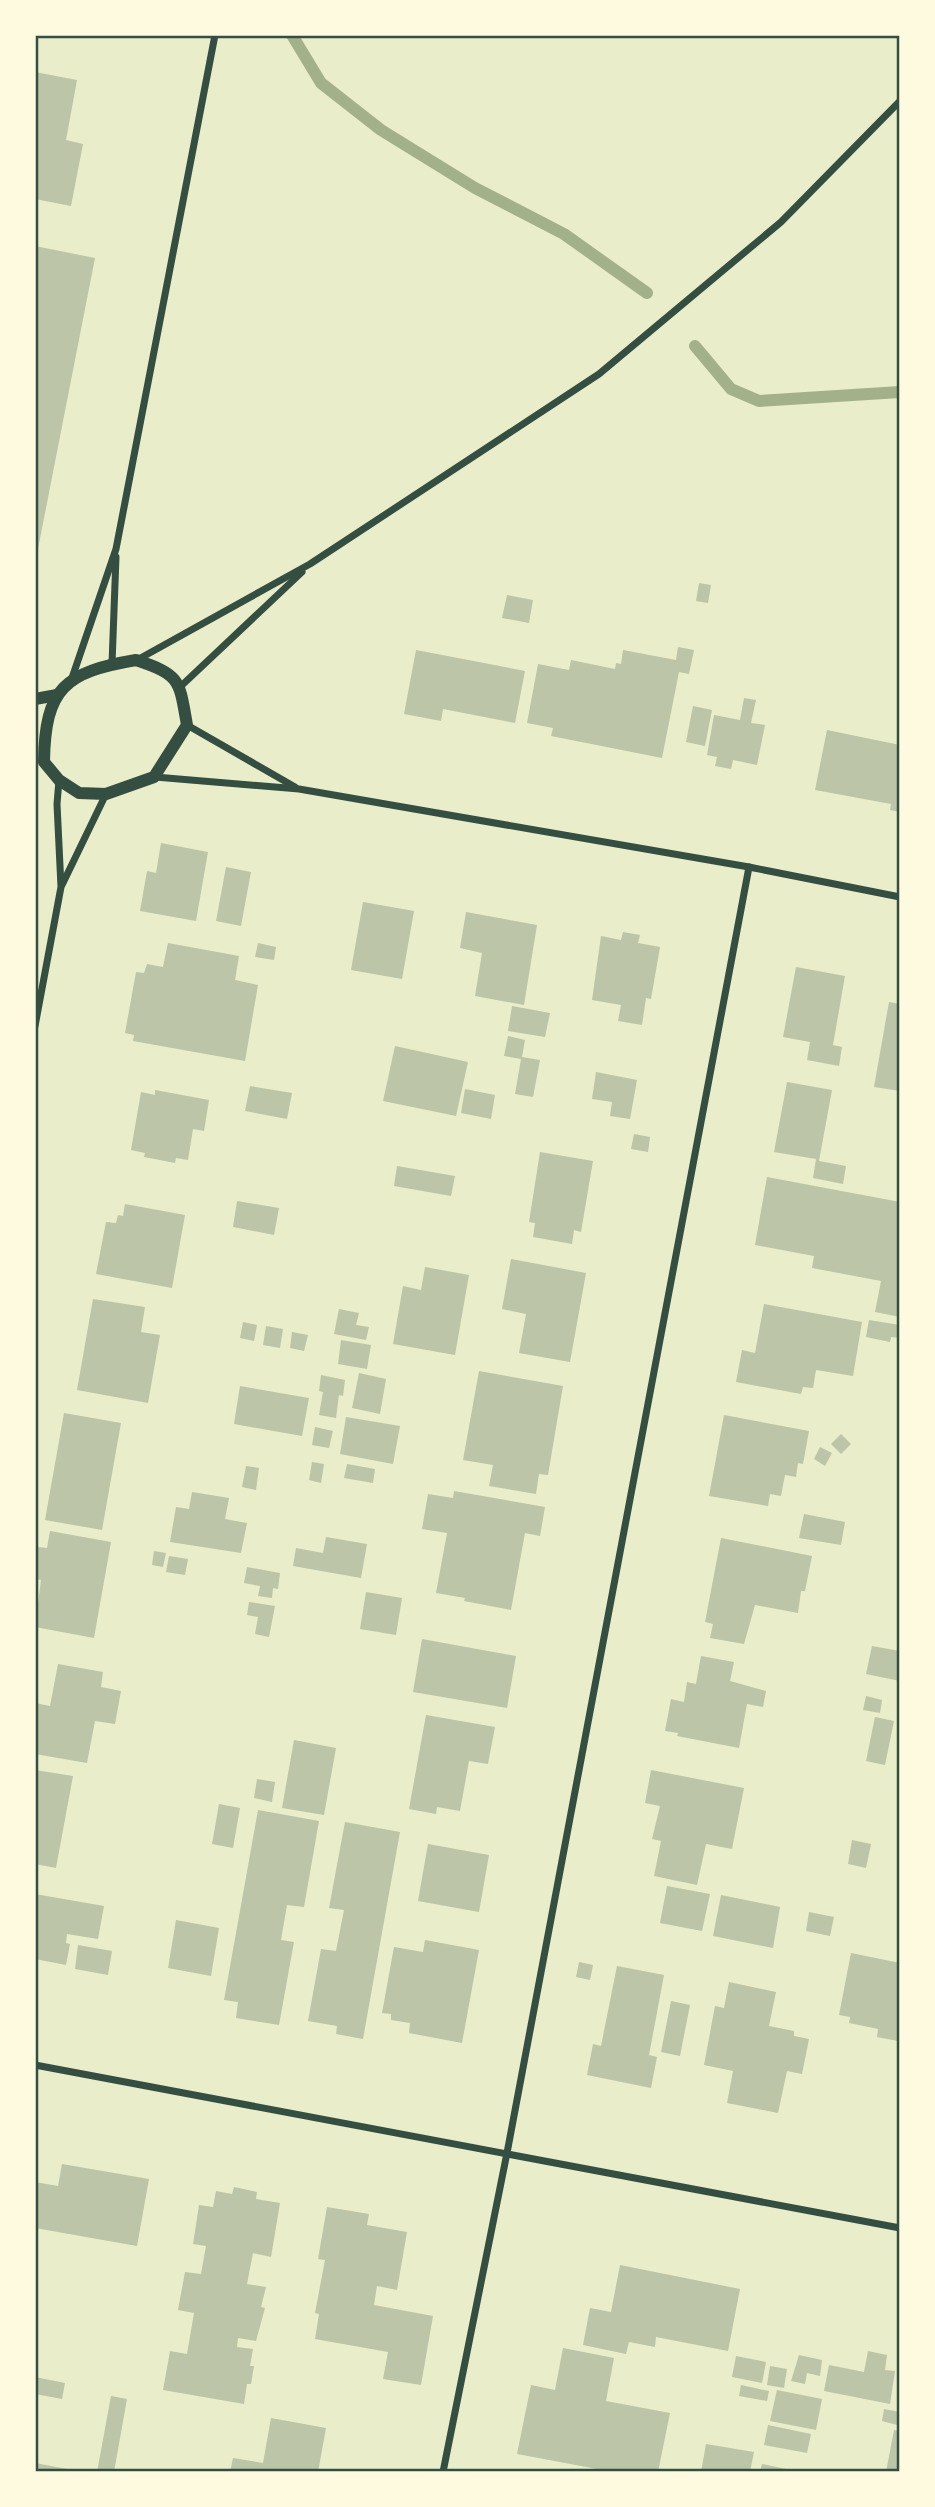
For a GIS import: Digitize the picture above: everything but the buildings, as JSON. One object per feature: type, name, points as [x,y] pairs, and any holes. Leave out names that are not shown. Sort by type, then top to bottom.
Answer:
[{"type":"street","points":[[71,682],[116,549],[215,35]]},
{"type":"street","points":[[900,101],[781,222],[599,374],[310,564],[136,660],[91,670],[71,682],[57,695],[40,737],[44,762],[59,780],[79,793],[106,794],[154,776],[299,789],[749,867],[900,897]]},
{"type":"street","points":[[112,664],[116,549]]},
{"type":"street","points":[[180,687],[310,564]]},
{"type":"street","points":[[136,660],[165,670],[180,687],[187,724],[154,776]]},
{"type":"street","points":[[35,699],[57,695]]},
{"type":"street","points":[[187,724],[299,789]]},
{"type":"street","points":[[35,1026],[61,887],[57,804],[59,780]]},
{"type":"street","points":[[61,887],[106,794]]},
{"type":"street","points":[[443,2472],[507,2153],[749,867]]},
{"type":"street","points":[[35,2065],[900,2228]]},
{"type":"waterway","points":[[292,35],[321,83],[381,130],[475,188],[564,234],[647,293]]},
{"type":"waterway","points":[[695,346],[731,389],[759,401],[900,392]]}]
